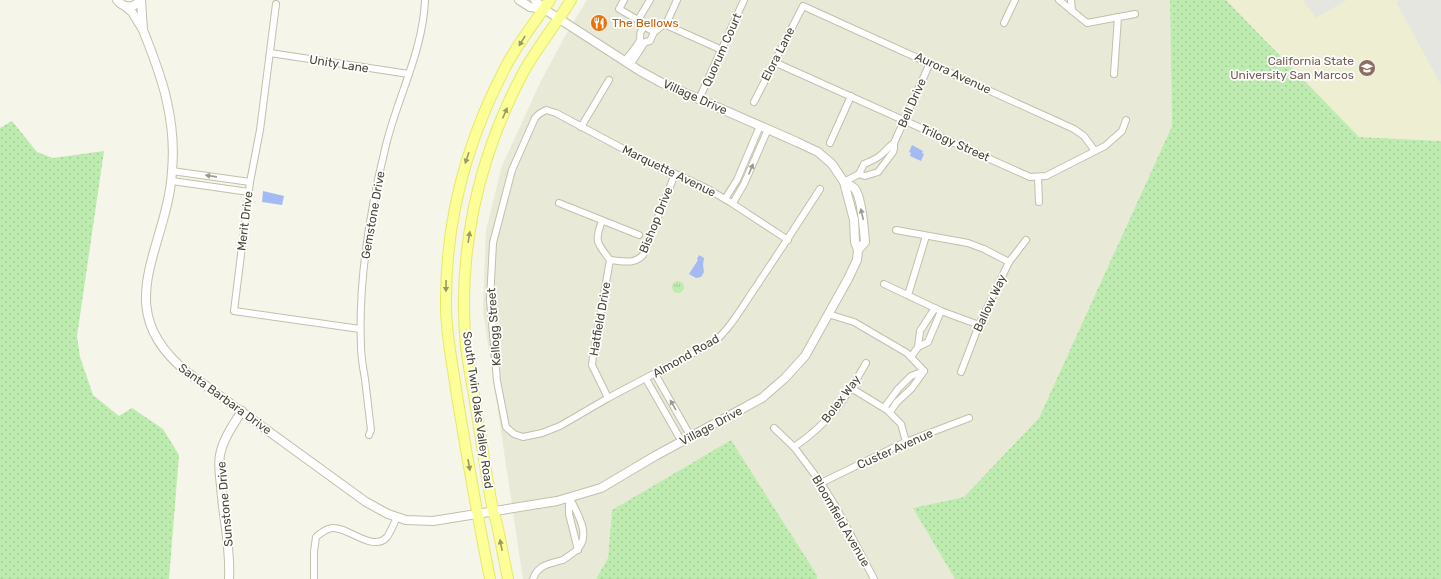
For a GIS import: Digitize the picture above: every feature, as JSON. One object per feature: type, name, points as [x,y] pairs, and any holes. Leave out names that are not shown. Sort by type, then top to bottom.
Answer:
[{"type":"main road","name":"South Twin Oaks Valley Road","points":[[490,579],[477,514],[450,349],[446,307],[449,247],[456,200],[464,166],[472,142],[507,65],[526,34],[550,0]]},
{"type":"main road","name":"South Twin Oaks Valley Road","points":[[508,579],[493,511],[466,348],[464,305],[467,248],[474,205],[482,170],[488,152],[523,73],[571,0]]},
{"type":"street","name":"Santa Barbara Drive","points":[[117,0],[132,12],[144,30]]},
{"type":"street","name":"Santa Barbara Drive","points":[[141,0],[144,30],[167,102],[171,130],[172,181],[165,215],[149,267],[146,286],[147,309],[152,328],[159,344],[176,364],[377,509],[406,520],[419,521],[433,521],[493,511]]},
{"type":"street","points":[[126,7],[134,6],[141,0]]},
{"type":"street","name":"Gemstone Drive","points":[[369,435],[371,430],[360,329],[365,252],[377,186],[388,138],[421,36],[425,0]]},
{"type":"street","name":"Village Drive","points":[[519,0],[530,7],[544,9]]},
{"type":"street","name":"Village Drive","points":[[493,511],[557,501],[601,488],[762,398],[785,378],[805,356],[848,279],[857,260],[858,250],[865,242],[863,220],[855,189],[844,182],[832,164],[818,152],[662,83],[627,63],[544,9],[535,0]]},
{"type":"street","points":[[624,0],[619,9],[638,20],[645,28],[654,32]]},
{"type":"street","points":[[638,20],[650,0]]},
{"type":"street","points":[[627,63],[645,42],[650,41],[654,32],[667,22],[677,0]]},
{"type":"street","name":"Quorum Court","points":[[699,99],[743,0]]},
{"type":"street","points":[[1004,23],[1015,0]]},
{"type":"street","points":[[1059,0],[1087,23],[1135,14]]},
{"type":"street","points":[[1071,0],[1072,11]]},
{"type":"street","name":"Merit Drive","points":[[276,4],[260,130],[250,182],[234,311],[360,329]]},
{"type":"street","name":"Elora Lane","points":[[754,102],[803,6]]},
{"type":"street","name":"Aurora Avenue","points":[[803,6],[930,62],[1074,129],[1084,136],[1095,151]]},
{"type":"street","points":[[1114,74],[1118,17]]},
{"type":"street","points":[[664,24],[722,50]]},
{"type":"street","points":[[627,63],[639,42],[640,32],[645,28]]},
{"type":"street","name":"Unity Lane","points":[[270,53],[409,74]]},
{"type":"street","name":"Trilogy Street","points":[[774,62],[1030,177],[1038,177]]},
{"type":"street","name":"Bell Drive","points":[[894,143],[875,160],[864,164],[859,174],[865,176],[878,172],[894,149],[894,143],[930,62]]},
{"type":"street","points":[[581,127],[609,80]]},
{"type":"street","points":[[830,142],[851,96]]},
{"type":"street","name":"Marquette Avenue","points":[[546,110],[556,113],[644,160],[706,188],[733,203],[788,240]]},
{"type":"street","name":"Kellogg Street","points":[[514,434],[506,427],[497,381],[490,300],[493,243],[512,170],[535,118],[546,110]]},
{"type":"street","points":[[1039,202],[1038,177],[1046,176],[1105,146],[1122,131],[1126,120]]},
{"type":"street","points":[[725,199],[737,180],[760,126]]},
{"type":"street","points":[[733,203],[744,184],[768,130]]},
{"type":"street","points":[[875,160],[882,167]]},
{"type":"street","points":[[172,171],[250,182]]},
{"type":"street","name":"Bishop Drive","points":[[610,260],[629,262],[638,260],[643,255],[674,174]]},
{"type":"street","points":[[844,182],[859,174]]},
{"type":"street","points":[[228,189],[229,179]]},
{"type":"street","points":[[172,181],[249,192]]},
{"type":"street","name":"Almond Road","points":[[514,434],[523,437],[542,433],[560,426],[608,398],[707,346],[723,335],[788,240],[820,190]]},
{"type":"street","points":[[559,203],[639,235]]},
{"type":"street","points":[[602,221],[596,235],[597,241],[610,260]]},
{"type":"street","points":[[896,230],[968,243],[984,249],[1009,262]]},
{"type":"street","points":[[908,295],[926,236]]},
{"type":"street","name":"Ballow Way","points":[[961,372],[979,325],[1009,262],[1026,240]]},
{"type":"street","name":"Hatfield Drive","points":[[608,398],[592,364],[610,260]]},
{"type":"street","points":[[884,284],[938,310],[979,325]]},
{"type":"street","points":[[911,357],[918,347],[920,331],[938,310]]},
{"type":"street","points":[[918,347],[928,342],[934,329],[938,310]]},
{"type":"street","points":[[828,314],[854,322],[907,353],[924,371]]},
{"type":"street","points":[[925,325],[934,329]]},
{"type":"street","name":"Bolex Way","points":[[794,447],[812,434],[832,416],[866,363]]},
{"type":"street","points":[[884,408],[898,389],[911,376],[924,371]]},
{"type":"street","points":[[890,412],[896,402],[912,388],[924,371]]},
{"type":"street","points":[[655,374],[691,437]]},
{"type":"street","points":[[646,379],[682,442]]},
{"type":"street","points":[[851,388],[890,412],[901,424],[906,442]]},
{"type":"street","points":[[898,389],[903,396]]},
{"type":"street","name":"Sunstone Drive","points":[[229,579],[230,564],[223,506],[220,457],[224,441],[242,411]]},
{"type":"street","name":"Custer Avenue","points":[[821,483],[906,442],[969,418]]},
{"type":"street","name":"Bloomfield Avenue","points":[[774,428],[794,447],[821,483],[836,507],[874,579]]},
{"type":"street","points":[[533,579],[537,570],[551,562],[564,559],[578,550],[585,537],[581,520],[569,497]]},
{"type":"street","points":[[569,497],[569,514],[578,550]]},
{"type":"street","points":[[314,579],[314,552],[316,537],[323,530],[333,527],[370,542],[380,541],[386,538],[397,517]]},
{"type":"street","points":[[574,531],[583,528]]},
{"type":"shaded area","points":[[587,0],[1170,0],[1172,126],[1039,418],[964,497],[914,508],[955,579],[817,579],[817,575],[731,440],[612,510],[608,558],[596,579],[523,579],[483,311],[486,230],[502,166],[540,83],[565,36]]},
{"type":"shaded area","name":"California State University San Marcos","points":[[1226,0],[1441,0],[1441,141],[1359,137]]},
{"type":"shaded area","points":[[1304,0],[1347,0],[1316,18]]},
{"type":"shaded area","points":[[1399,0],[1441,0],[1441,85],[1396,2]]},
{"type":"green space","points":[[1170,0],[1226,0],[1359,137],[1441,141],[1441,579],[955,579],[913,508],[964,497],[1039,418],[1172,126]]},
{"type":"green space","points":[[12,121],[37,152],[53,158],[104,151],[77,336],[80,357],[93,395],[119,416],[132,408],[163,429],[179,455],[169,579],[0,579],[0,128]]},
{"type":"green space","points":[[676,281],[680,281],[684,287],[680,293],[676,293],[672,289],[672,285]]},
{"type":"green space","points":[[731,440],[817,575],[817,579],[596,579],[608,558],[612,510]]},
{"type":"water","points":[[912,145],[923,151],[922,153],[924,154],[921,161],[910,156],[911,153],[909,152]]},
{"type":"water","points":[[263,191],[284,196],[282,205],[262,202]]},
{"type":"water","points":[[699,255],[704,258],[704,272],[701,277],[696,278],[689,274],[698,260]]},
{"type":"place","name":"The Bellows","points":[[599,23]]},
{"type":"place","name":"California State University San Marcos","points":[[1367,68]]}]
